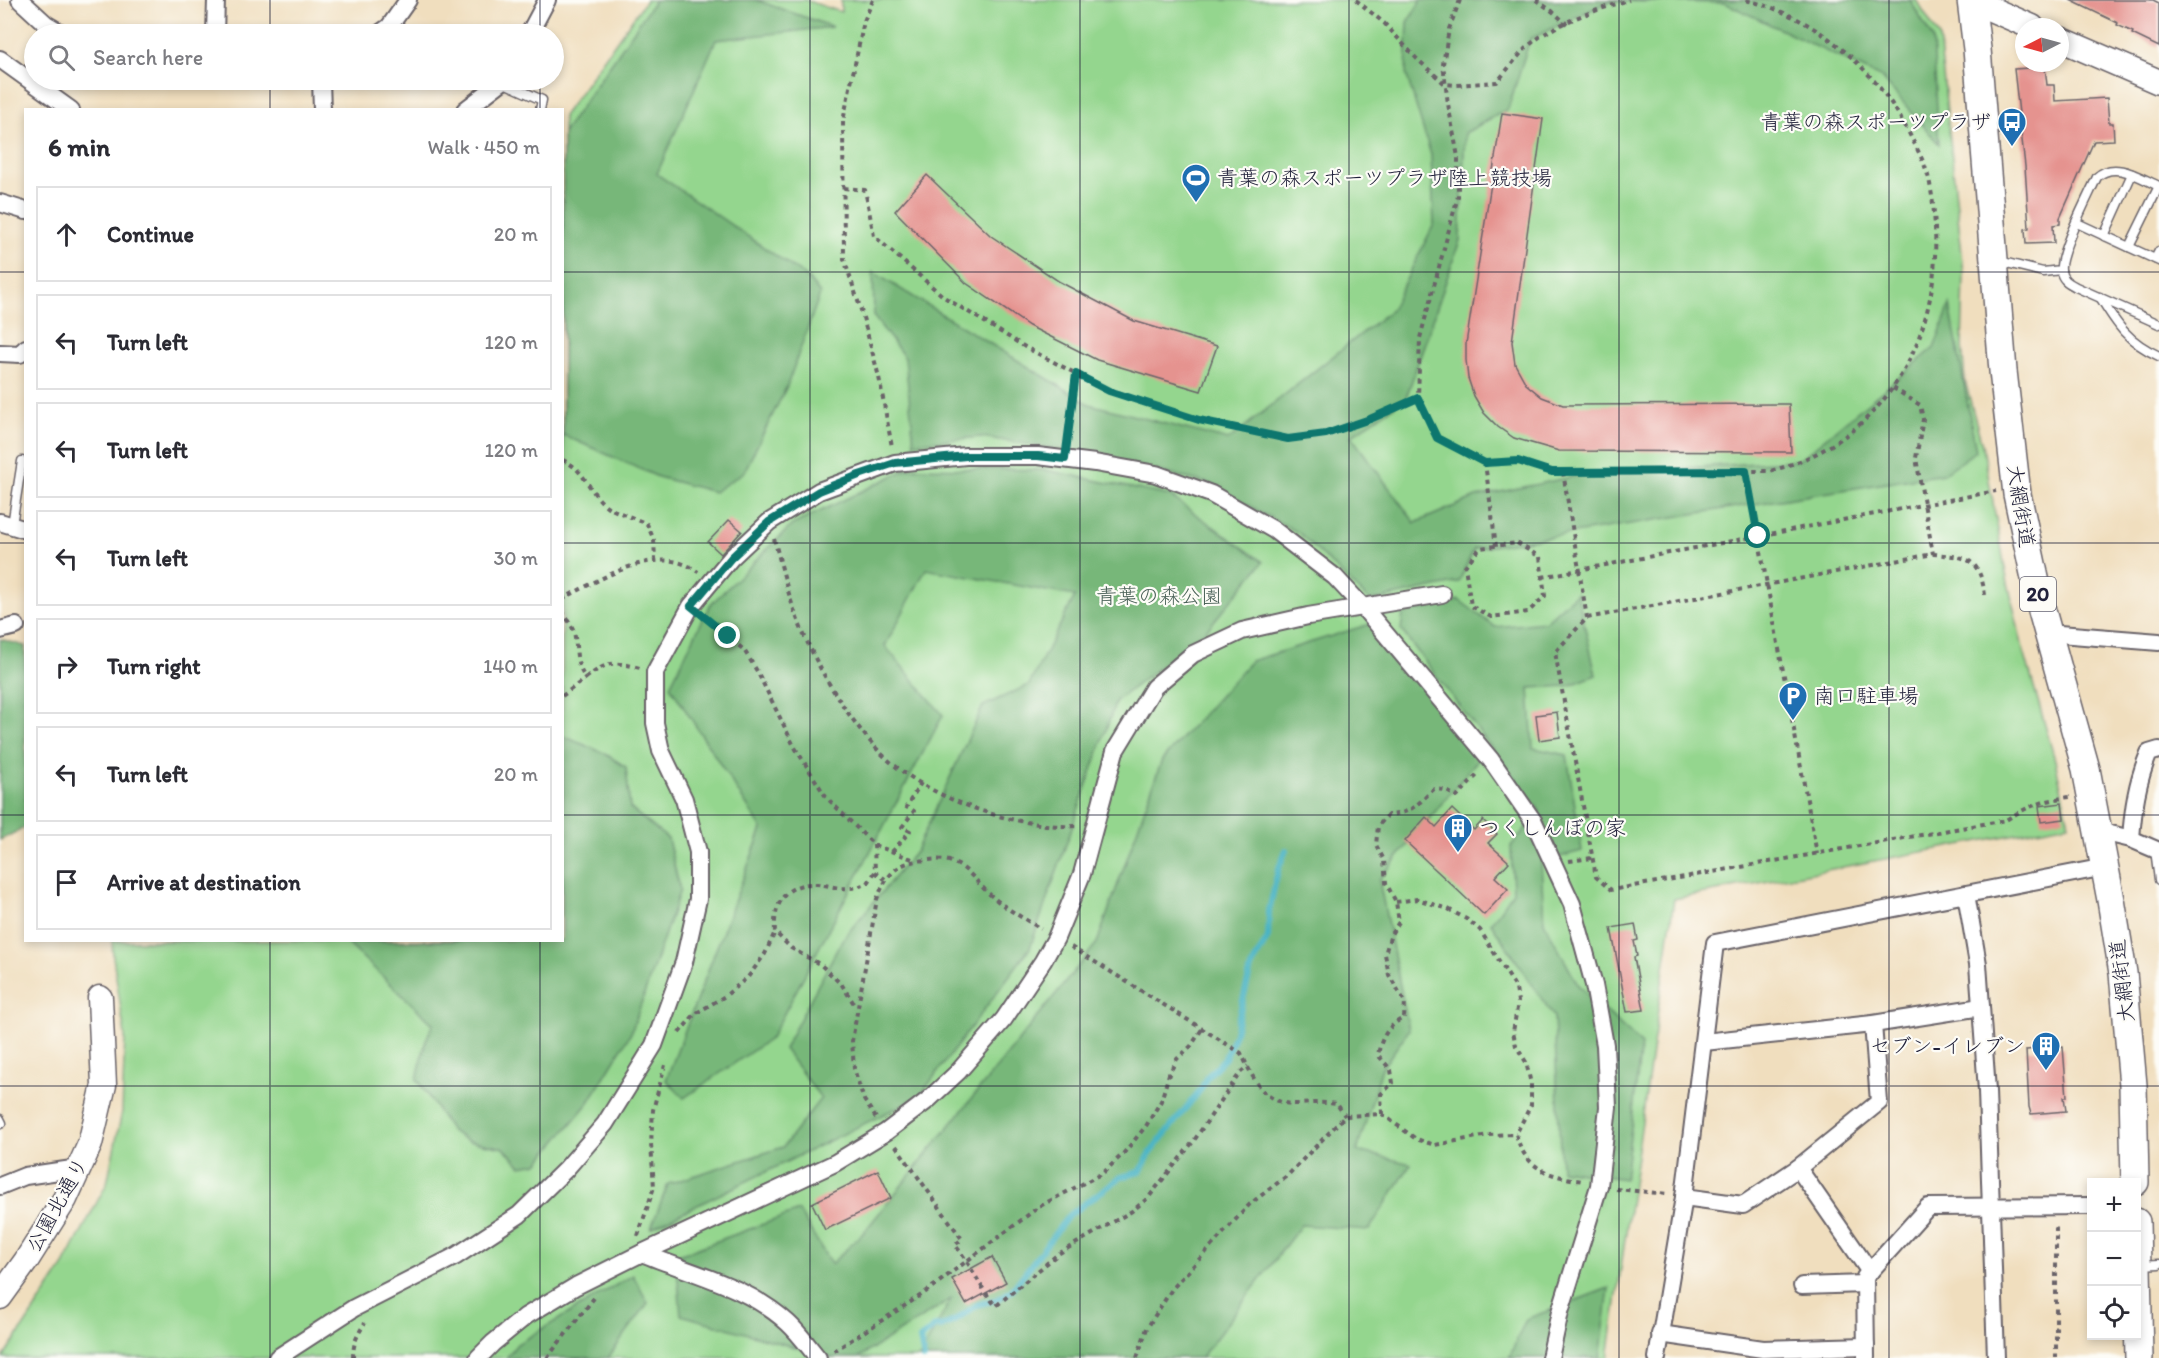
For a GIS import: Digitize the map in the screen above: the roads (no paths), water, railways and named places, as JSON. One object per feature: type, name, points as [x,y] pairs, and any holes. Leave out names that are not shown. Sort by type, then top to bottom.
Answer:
[{"type":"main road","name":"大網街道","points":[[1971,0],[2003,371],[2018,494],[2047,633],[2086,769],[2105,867],[2123,973],[2133,1085],[2135,1178]]},
{"type":"main road","points":[[2139,1232],[2148,1265],[2139,1358]]},
{"type":"street","points":[[20,0],[46,24]]},
{"type":"street","points":[[213,0],[214,24]]},
{"type":"street","points":[[390,24],[408,0]]},
{"type":"street","points":[[534,24],[547,0]]},
{"type":"street","points":[[1971,0],[2015,19]]},
{"type":"street","points":[[2069,43],[2159,82]]},
{"type":"street","points":[[0,59],[24,76]]},
{"type":"street","points":[[43,90],[67,108]]},
{"type":"street","points":[[321,90],[322,108]]},
{"type":"street","points":[[468,108],[491,90]]},
{"type":"street","points":[[0,203],[24,210]]},
{"type":"street","points":[[0,353],[20,354],[24,350]]},
{"type":"street","points":[[278,1358],[354,1308],[456,1256],[519,1215],[566,1169],[605,1124],[654,1045],[684,962],[698,899],[698,852],[684,799],[661,751],[655,723],[655,672],[691,606],[711,581],[769,522],[819,491],[895,463],[966,456],[1038,456],[1156,474],[1211,494],[1274,530],[1335,577],[1363,607],[1491,760],[1534,822],[1572,904],[1594,985],[1605,1045],[1608,1107],[1599,1186],[1560,1312],[1550,1358]]},
{"type":"street","points":[[478,1358],[493,1342],[526,1316],[576,1286],[836,1163],[886,1132],[928,1100],[958,1072],[1004,1019],[1056,938],[1082,874],[1116,751],[1154,687],[1193,654],[1242,631],[1442,594]]},
{"type":"street","points":[[2047,633],[2159,642]]},
{"type":"street","points":[[2131,839],[2134,797],[2142,768],[2149,753],[2159,750]]},
{"type":"street","points":[[2098,831],[2131,839],[2157,851]]},
{"type":"street","points":[[1657,1358],[1684,1197],[1715,943],[2105,867]]},
{"type":"street","points":[[1966,894],[1978,964],[1987,1091],[1996,1358]]},
{"type":"street","name":"公園北通り","points":[[0,1297],[65,1199],[90,1144],[104,1085],[100,998]]},
{"type":"street","points":[[1704,1042],[1873,1024],[1981,1007]]},
{"type":"street","points":[[1684,1197],[1743,1205],[1798,1168],[1879,1102],[1873,1024]]},
{"type":"street","points":[[0,1186],[25,1176],[79,1168]]},
{"type":"street","points":[[1660,1334],[1762,1353],[1866,1352],[1868,1278],[1798,1168]]},
{"type":"street","points":[[1802,1286],[1868,1278],[1928,1207],[2087,1206]]},
{"type":"street","points":[[642,1253],[715,1279],[757,1299],[825,1355]]},
{"type":"lane","points":[[521,90],[542,100],[540,108]]},
{"type":"lane","points":[[2129,247],[2159,186],[2132,174],[2112,169],[2103,171],[2097,177],[2064,254],[2061,270],[2065,281],[2158,322]]},
{"type":"lane","points":[[2104,236],[2132,174]]},
{"type":"lane","points":[[2077,223],[2129,247],[2158,257]]},
{"type":"lane","points":[[1994,259],[2043,272],[2061,270]]},
{"type":"lane","points":[[2100,297],[2116,324],[2141,348],[2159,356]]},
{"type":"lane","points":[[12,526],[22,461],[24,462]]},
{"type":"lane","points":[[2157,851],[2159,880]]},
{"type":"lane","points":[[0,1119],[2,1123],[0,1124]]},
{"type":"waterway","points":[[924,1358],[920,1339],[936,1326],[941,1327],[954,1321],[977,1305],[995,1300],[1011,1291],[1069,1215],[1121,1177],[1140,1172],[1151,1152],[1201,1089],[1207,1077],[1225,1058],[1234,1036],[1251,968],[1268,937],[1269,911],[1278,870],[1286,850]]},
{"type":"place","name":"青葉の森スポーツプラザ","points":[[2012,148]]},
{"type":"place","name":"青葉の森スポーツプラザ陸上競技場","points":[[1196,204]]},
{"type":"place","name":"南口駐車場","points":[[1793,722]]},
{"type":"place","name":"つくしんぼの家","points":[[1458,854]]},
{"type":"place","name":"セブン-イレブン","points":[[2046,1072]]},
{"type":"park label","name":"青葉の森公園","points":[[1159,596]]}]
